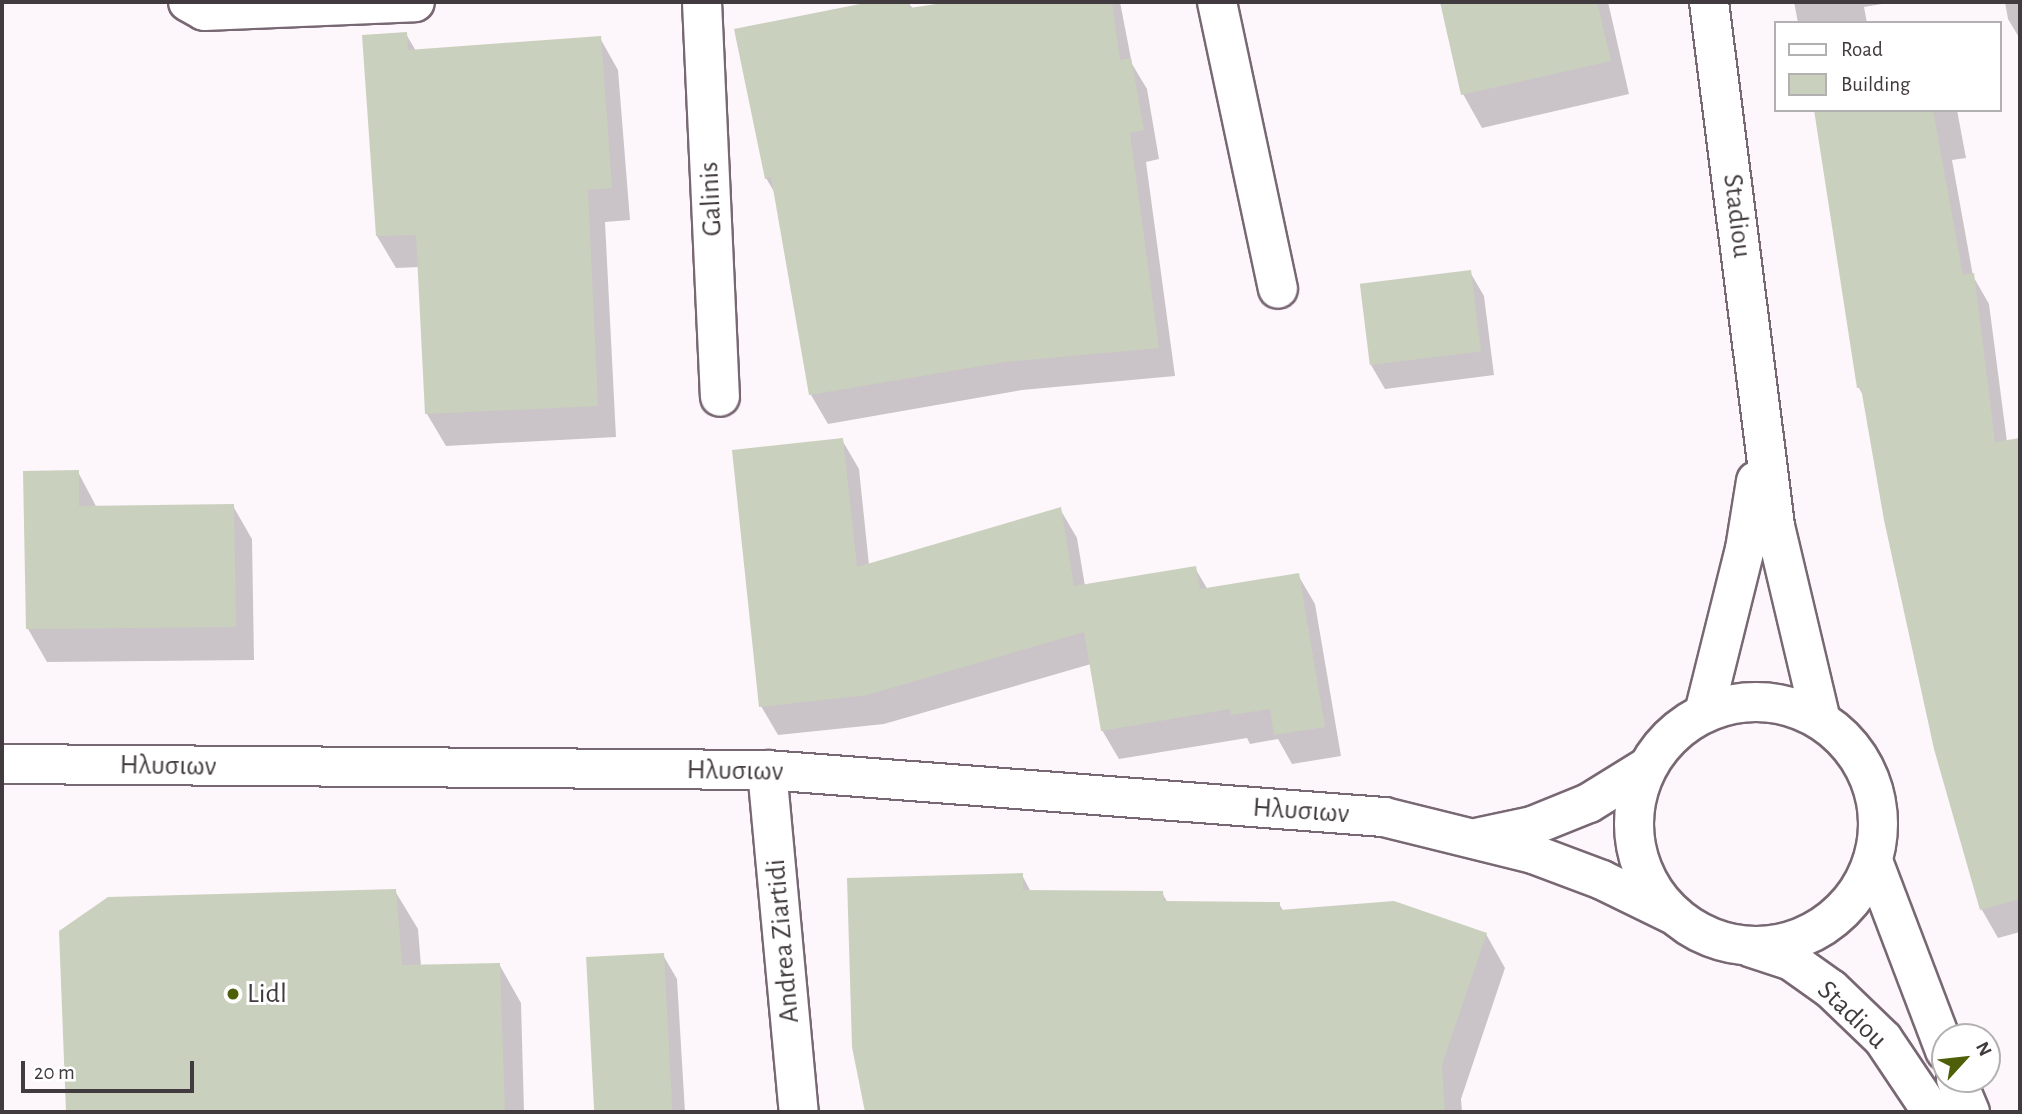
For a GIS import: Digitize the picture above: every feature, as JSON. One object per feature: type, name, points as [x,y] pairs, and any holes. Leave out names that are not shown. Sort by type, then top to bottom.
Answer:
[{"type":"street","points":[[188,2],[204,11],[415,2]]},
{"type":"street","name":"Galinis","points":[[702,2],[720,397]]},
{"type":"street","points":[[1217,2],[1278,289]]},
{"type":"street","name":"Stadiou","points":[[1709,2],[1765,430],[1774,526],[1821,720]]},
{"type":"street","name":"Stadiou","points":[[1704,713],[1745,549],[1765,430]]},
{"type":"street","points":[[1743,702],[1784,704],[1821,720],[1851,746],[1871,781],[1879,821],[1873,861],[1855,897],[1826,925],[1789,942],[1749,947],[1710,937],[1676,916],[1650,885],[1636,846],[1635,806],[1647,767],[1671,735],[1704,713],[1743,702]]},
{"type":"street","name":"Ηλυσιων","points":[[2,764],[767,770],[1384,817],[1464,840],[1534,855],[1602,880],[1676,916]]},
{"type":"street","name":"Ηλυσιων","points":[[1464,840],[1532,826],[1589,803],[1647,767]]},
{"type":"street","name":"Andrea Ziartidi","points":[[767,770],[799,1112]]},
{"type":"street","name":"Stadiou","points":[[1873,861],[1934,1023]]},
{"type":"street","name":"Stadiou","points":[[1749,947],[1790,960],[1831,989],[1882,1040],[1932,1112]]},
{"type":"street","points":[[1962,1093],[1970,1112]]},
{"type":"building","points":[[870,2],[908,2],[909,8],[950,2],[1112,2],[1120,60],[1131,58],[1144,130],[1130,133],[1159,348],[1005,362],[809,395],[771,177],[765,179],[734,29]]},
{"type":"building","points":[[1440,2],[1597,2],[1611,61],[1461,95]]},
{"type":"building","points":[[407,32],[408,50],[601,36],[612,188],[588,190],[598,406],[425,414],[416,235],[376,236],[362,35]]},
{"type":"building","points":[[1814,112],[1933,112],[1963,275],[1974,273],[1995,442],[2020,438],[2020,899],[1980,910],[1934,749],[1884,520],[1861,388],[1857,388]]},
{"type":"building","points":[[1471,270],[1481,351],[1370,365],[1360,284]]},
{"type":"building","points":[[843,438],[857,567],[1061,507],[1074,586],[1196,566],[1200,589],[1299,573],[1325,727],[1274,735],[1270,709],[1231,715],[1230,709],[1101,731],[1084,632],[867,695],[759,707],[732,450]]},
{"type":"building","points":[[79,470],[79,506],[234,504],[236,627],[26,629],[23,471]]},
{"type":"building","points":[[1023,873],[1023,890],[1163,891],[1164,901],[1280,902],[1280,910],[1394,901],[1487,933],[1442,1064],[1445,1112],[865,1112],[852,1047],[847,878]]},
{"type":"building","name":"Lidl","points":[[396,889],[402,965],[500,963],[505,1112],[66,1112],[59,931],[108,897]]},
{"type":"building","points":[[664,953],[672,1112],[594,1112],[586,957]]},
{"type":"place","name":"Lidl","points":[[233,994]]}]
